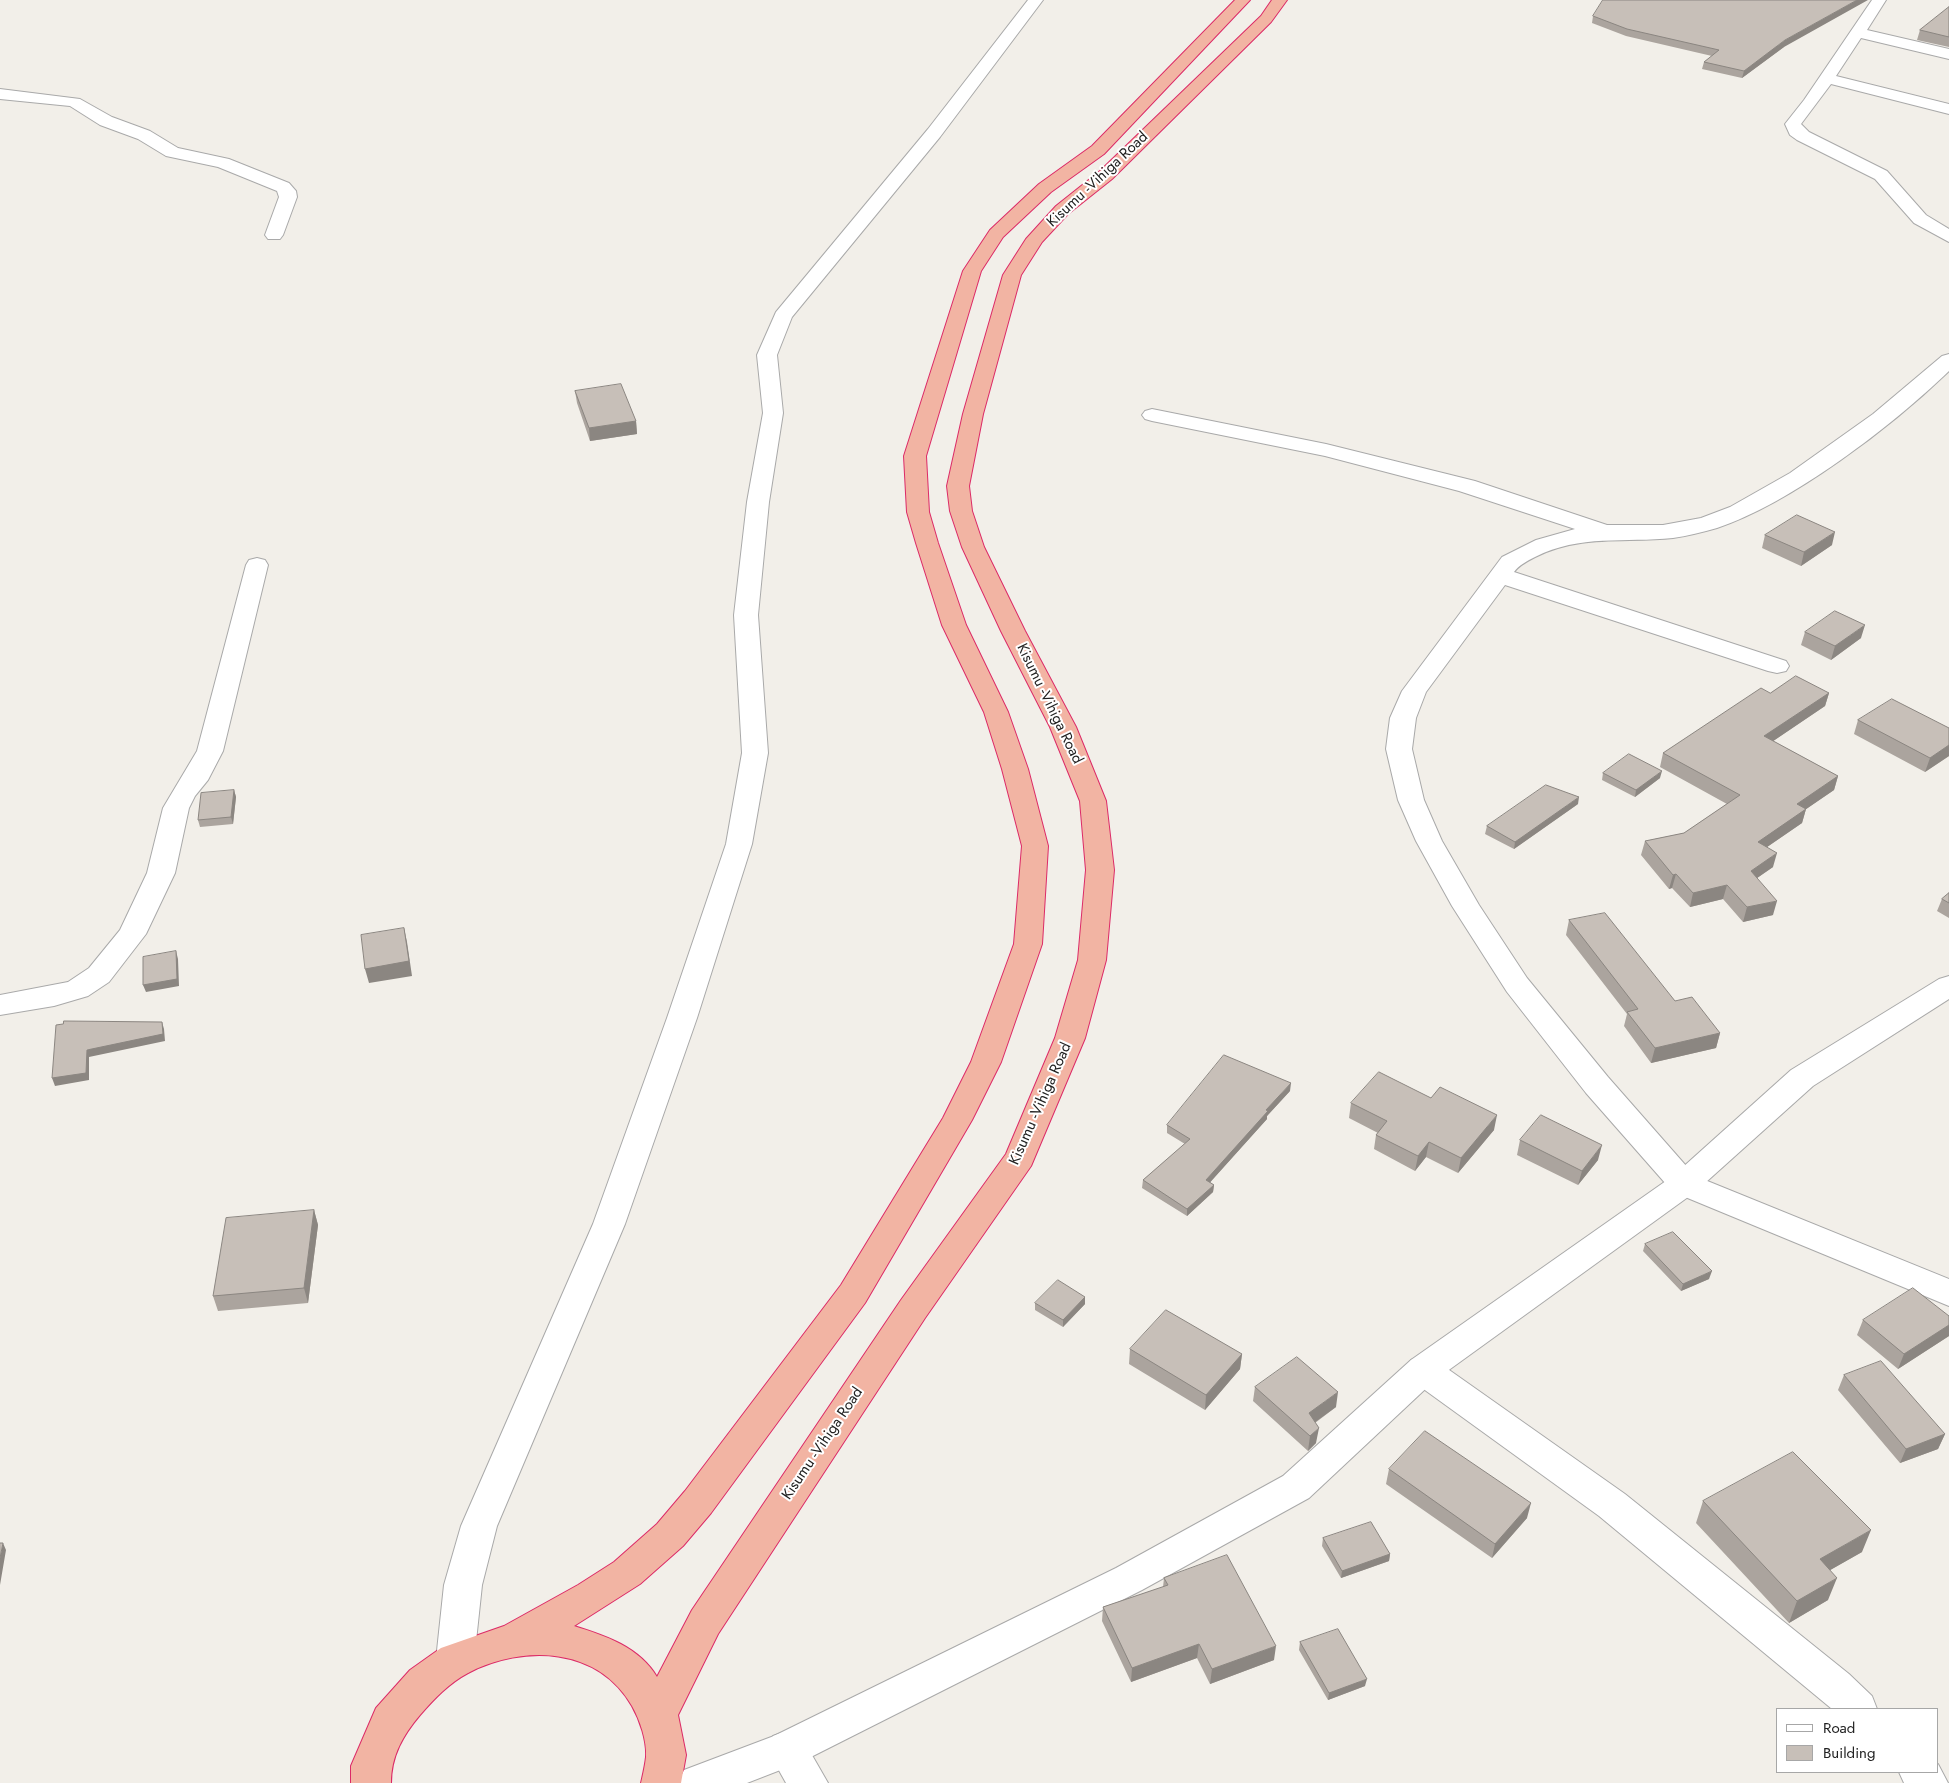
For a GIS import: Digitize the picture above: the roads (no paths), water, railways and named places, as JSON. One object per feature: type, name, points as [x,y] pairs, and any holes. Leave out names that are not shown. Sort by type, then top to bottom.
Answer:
[{"type":"highway","name":"Kisumu -Vihiga Road","points":[[516,1639],[592,1597],[627,1574],[670,1536],[698,1502],[853,1294],[957,1120],[986,1062],[1028,944],[1036,846],[1016,769],[996,712],[954,625],[927,543],[918,512],[914,456],[958,322],[972,271],[996,234],[1045,188],[1098,150],[1243,0]]},
{"type":"highway","name":"Kisumu -Vihiga Road","points":[[658,1714],[705,1622],[913,1309],[1020,1158],[1070,1038],[1092,960],[1100,870],[1093,802],[1063,727],[1012,631],[973,547],[961,511],[958,486],[973,414],[1002,317],[1012,276],[1035,239],[1062,210],[1106,175],[1266,18],[1280,0]]},
{"type":"highway","points":[[371,1783],[372,1766],[390,1721],[424,1682],[455,1660],[516,1639],[564,1639],[607,1654],[638,1680],[658,1714],[666,1755],[661,1783]]},
{"type":"street","points":[[455,1660],[463,1584],[479,1526],[609,1224],[682,1018],[739,844],[756,753],[746,616],[758,502],[773,413],[767,355],[783,316],[928,140],[1036,0]]},
{"type":"street","points":[[1879,0],[1827,78],[1793,124],[1796,131],[1818,144],[1864,164],[1881,176],[1920,219],[1949,237]]},
{"type":"street","points":[[1857,32],[1949,54]]},
{"type":"street","points":[[1827,78],[1949,109]]},
{"type":"street","points":[[0,94],[74,102],[106,121],[144,135],[172,152],[223,163],[283,187],[287,191],[288,197],[274,235]]},
{"type":"street","points":[[1949,360],[1870,428],[1804,473],[1721,519],[1682,530],[1606,532],[1576,535],[1529,550],[1510,562],[1414,691],[1403,718],[1399,749],[1411,800],[1429,840],[1466,906],[1517,985],[1597,1085],[1684,1184],[1949,1293]]},
{"type":"street","points":[[1152,415],[1326,450],[1467,486],[1606,532]]},
{"type":"street","points":[[0,1004],[54,996],[78,989],[99,975],[132,934],[161,873],[176,808],[183,793],[195,780],[210,751],[257,565]]},
{"type":"street","points":[[1499,575],[1776,666]]},
{"type":"street","points":[[698,1783],[787,1749],[1129,1579],[1296,1487],[1423,1370],[1684,1184],[1802,1078],[1949,986]]},
{"type":"street","points":[[1423,1370],[1612,1505],[1835,1686],[1857,1708]]},
{"type":"street","points":[[787,1749],[808,1783]]},
{"type":"street","points":[[1920,1773],[1928,1783]]}]
